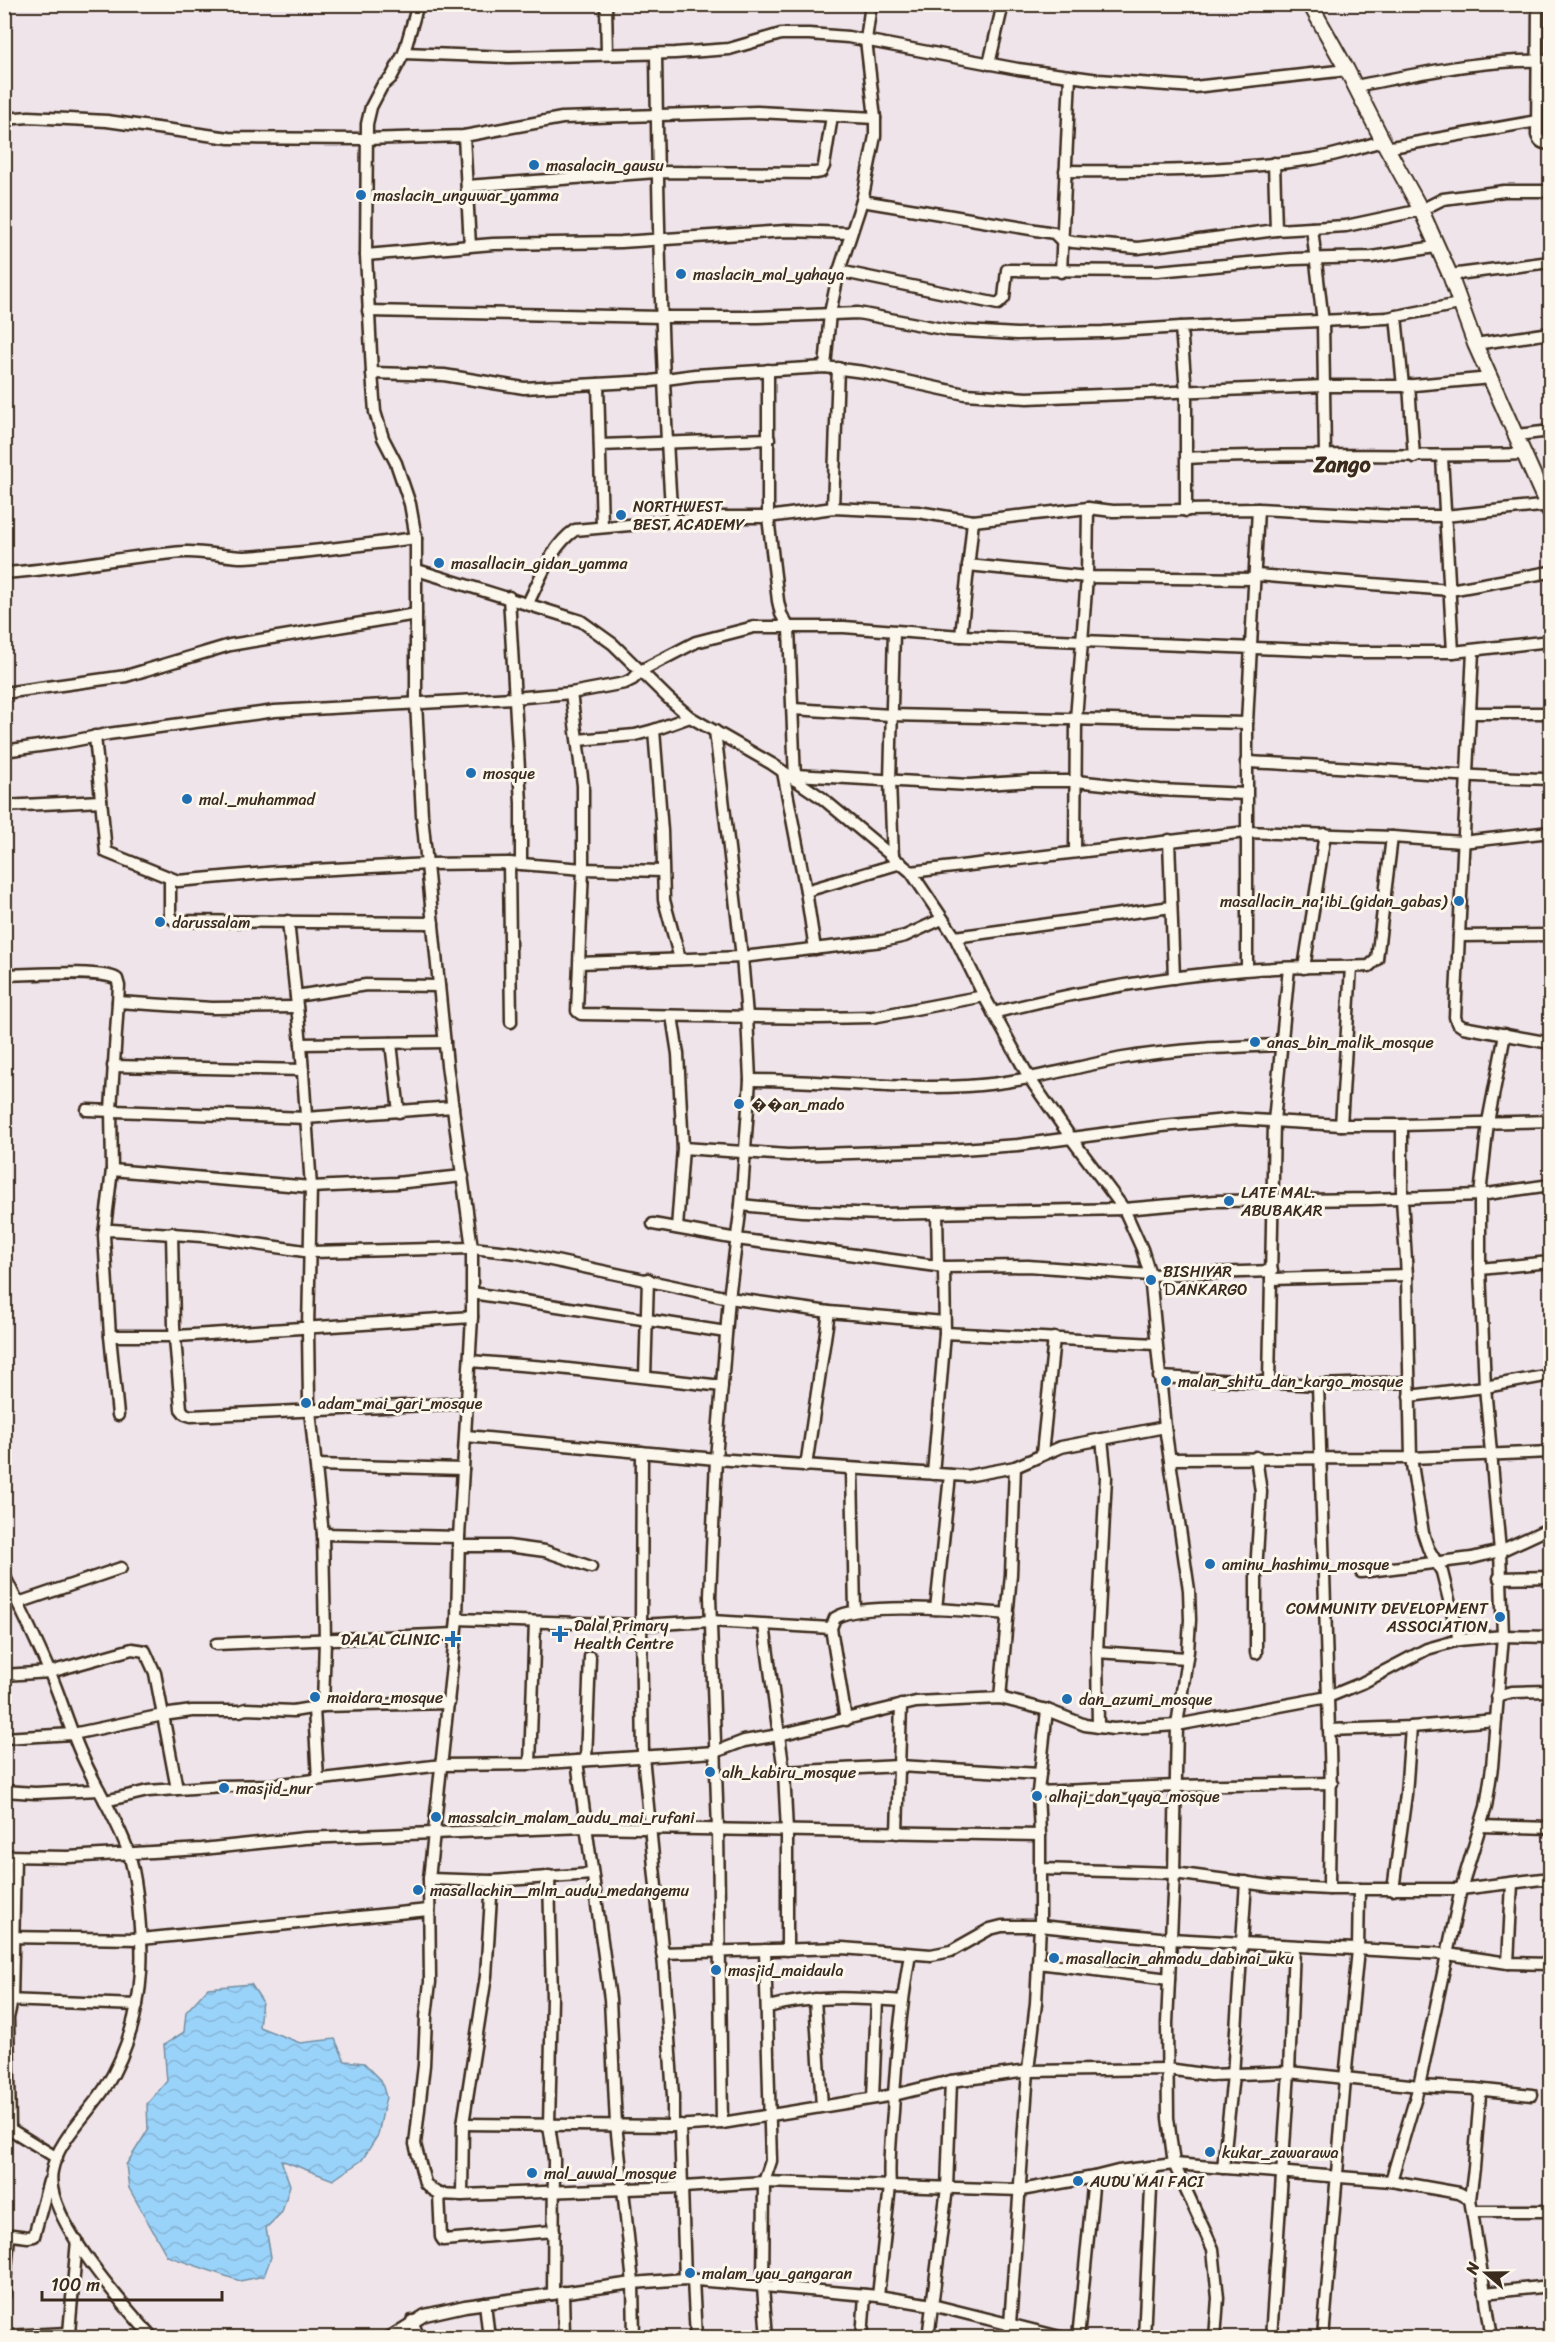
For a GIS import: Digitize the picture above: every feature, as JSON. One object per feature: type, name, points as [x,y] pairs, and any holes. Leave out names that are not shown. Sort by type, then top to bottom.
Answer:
[{"type":"street","points":[[418,4],[404,53],[391,78],[382,86],[370,107],[365,139],[368,206],[366,255],[368,311],[375,412],[410,504],[416,538],[416,703],[422,815],[445,1042],[472,1248],[472,1317],[458,1541],[457,1619],[429,1879],[430,1982],[415,2144],[425,2183],[439,2194],[554,2192],[764,2182],[1021,2190],[1118,2171],[1174,2164],[1391,2181],[1460,2193],[1471,2205],[1551,2211]]},
{"type":"street","points":[[606,4],[607,54]]},
{"type":"street","points":[[825,367],[830,313],[839,271],[862,201],[875,136],[866,40],[871,4]]},
{"type":"street","points":[[989,64],[1003,4]]},
{"type":"street","points":[[528,603],[552,555],[564,537],[575,530],[602,527],[717,518],[768,517],[833,508],[918,512],[973,521],[1088,508],[1113,511],[1258,509],[1396,516],[1445,516],[1550,508],[1475,344],[1450,275],[1421,210],[1310,4]]},
{"type":"street","points":[[1538,4],[1538,140],[1551,144]]},
{"type":"street","points":[[404,53],[509,57],[656,53],[729,49],[781,34],[848,37],[989,64],[1070,76],[1194,87],[1347,70]]},
{"type":"street","points":[[656,53],[658,239],[666,443],[672,521]]},
{"type":"street","points":[[1355,86],[1432,71],[1505,62],[1551,61]]},
{"type":"street","points":[[1061,272],[1070,76]]},
{"type":"street","points":[[4,119],[29,117],[107,121],[229,138],[365,139],[464,136],[562,118],[757,112],[875,118]]},
{"type":"street","points":[[466,186],[657,172],[821,172],[832,116]]},
{"type":"street","points":[[1065,171],[1140,172],[1314,159],[1384,144],[1537,121]]},
{"type":"street","points":[[464,136],[470,246]]},
{"type":"street","points":[[1274,163],[1276,230]]},
{"type":"street","points":[[862,201],[1054,233],[1062,240],[1138,248],[1276,230],[1346,226],[1421,210],[1453,198],[1504,191],[1551,191]]},
{"type":"street","points":[[1312,228],[1323,322],[1325,456]]},
{"type":"street","points":[[366,255],[470,246],[658,239],[786,231],[851,233]]},
{"type":"street","points":[[839,271],[998,304],[1004,298],[1007,270],[1157,271],[1292,259],[1372,257],[1436,247]]},
{"type":"street","points":[[1450,275],[1551,262]]},
{"type":"street","points":[[368,311],[662,317],[758,317],[858,313],[948,330],[1017,334],[1323,322],[1396,316],[1459,304]]},
{"type":"street","points":[[1396,316],[1414,456]]},
{"type":"street","points":[[1181,327],[1186,392],[1186,511]]},
{"type":"street","points":[[1475,344],[1551,333]]},
{"type":"street","points":[[372,373],[444,375],[524,388],[825,367],[990,397],[1324,386],[1406,386],[1491,378]]},
{"type":"street","points":[[833,508],[838,368]]},
{"type":"street","points":[[768,370],[768,517],[778,601],[781,614],[789,628],[795,778]]},
{"type":"street","points":[[598,384],[602,527]]},
{"type":"street","points":[[1517,435],[1551,431]]},
{"type":"street","points":[[600,445],[769,439]]},
{"type":"street","points":[[1187,458],[1241,455],[1442,457],[1526,454]]},
{"type":"street","points":[[1442,457],[1453,652]]},
{"type":"street","points":[[1075,851],[1076,719],[1087,577],[1088,508]]},
{"type":"street","points":[[1247,969],[1246,762],[1258,509]]},
{"type":"street","points":[[961,636],[973,521]]},
{"type":"street","points":[[4,573],[42,571],[186,552],[252,556],[288,554],[416,538]]},
{"type":"street","points":[[968,565],[1087,577],[1254,577],[1450,590],[1551,572]]},
{"type":"street","points":[[417,570],[581,621],[613,644],[690,717],[795,778],[911,872],[955,937],[984,996],[1030,1079],[1124,1209],[1142,1249],[1150,1275],[1155,1344],[1165,1427],[1189,1590],[1190,1620],[1177,1725],[1169,1978],[1168,2118],[1174,2164],[1213,2249],[1218,2298],[1215,2337]]},
{"type":"street","points":[[509,597],[513,698],[521,803],[521,864]]},
{"type":"street","points":[[4,693],[126,676],[230,645],[416,614]]},
{"type":"street","points":[[4,751],[275,711],[571,693],[625,683],[642,670],[696,642],[754,627],[844,627],[894,632],[1081,642],[1354,652],[1473,651],[1551,641]]},
{"type":"street","points":[[894,632],[890,781],[897,860]]},
{"type":"street","points":[[1473,651],[1455,1017],[1457,1023],[1463,1027],[1551,1043]]},
{"type":"street","points":[[571,693],[583,785],[583,869],[577,1011],[581,1014],[873,1017],[984,996]]},
{"type":"street","points":[[793,709],[891,715],[1247,723]]},
{"type":"street","points":[[1470,713],[1551,713]]},
{"type":"street","points":[[578,740],[635,735],[690,717]]},
{"type":"street","points":[[654,730],[665,908],[680,959]]},
{"type":"street","points":[[715,731],[742,957],[750,1080],[741,1204],[729,1298],[716,1459],[711,1621],[718,1830],[722,2123]]},
{"type":"street","points":[[95,736],[106,852],[170,879],[185,880],[277,872],[428,864],[509,863],[583,869],[662,871]]},
{"type":"street","points":[[1246,762],[1338,766],[1466,777],[1551,779]]},
{"type":"street","points":[[783,772],[815,949]]},
{"type":"street","points":[[795,778],[969,785],[1076,781],[1160,790],[1246,794]]},
{"type":"street","points":[[4,806],[101,801]]},
{"type":"street","points":[[911,872],[1245,831],[1462,842],[1551,832]]},
{"type":"street","points":[[1304,968],[1325,834]]},
{"type":"street","points":[[993,1013],[1045,999],[1174,978],[1247,969],[1369,966],[1377,958],[1392,837]]},
{"type":"street","points":[[1169,840],[1174,978]]},
{"type":"street","points":[[806,891],[897,860]]},
{"type":"street","points":[[509,863],[511,1022]]},
{"type":"street","points":[[170,879],[170,917],[176,921],[433,923]]},
{"type":"street","points":[[955,937],[1172,907]]},
{"type":"street","points":[[580,963],[742,957],[883,941],[904,936],[942,919]]},
{"type":"street","points":[[288,921],[301,1044],[311,1187],[308,1329],[310,1409],[323,1534],[325,1640],[318,1708],[318,1779]]},
{"type":"street","points":[[1459,936],[1551,935]]},
{"type":"street","points":[[1341,1125],[1351,967]]},
{"type":"street","points":[[1269,1383],[1274,1121],[1289,968]]},
{"type":"street","points":[[4,975],[112,976],[117,979],[119,986],[111,1110],[112,1170],[105,1231],[110,1336],[118,1415]]},
{"type":"street","points":[[117,1002],[212,1008],[297,1001],[366,985],[439,986]]},
{"type":"street","points":[[672,1016],[678,1054],[683,1148],[677,1228]]},
{"type":"street","points":[[1391,2181],[1419,2086],[1461,1889],[1486,1807],[1492,1767],[1503,1636],[1499,1578],[1500,1551],[1485,1387],[1480,1269],[1480,1195],[1488,1122],[1505,1034]]},
{"type":"street","points":[[301,1044],[445,1042]]},
{"type":"street","points":[[391,1043],[399,1112]]},
{"type":"street","points":[[750,1080],[968,1086],[1030,1079],[1123,1059],[1188,1049],[1281,1045]]},
{"type":"street","points":[[113,1066],[303,1070]]},
{"type":"street","points":[[87,1110],[306,1118],[453,1107]]},
{"type":"street","points":[[683,1148],[788,1155],[1018,1145],[1162,1126],[1237,1119],[1341,1125],[1551,1121]]},
{"type":"street","points":[[1402,1125],[1402,1198],[1407,1275],[1411,1458],[1423,1533],[1442,1572],[1460,1640]]},
{"type":"street","points":[[112,1170],[311,1187],[396,1183],[463,1176]]},
{"type":"street","points":[[741,1204],[802,1211],[882,1214],[1124,1209],[1216,1201],[1480,1195],[1551,1185]]},
{"type":"street","points":[[933,1474],[945,1328],[937,1213]]},
{"type":"street","points":[[653,1224],[737,1239],[941,1267],[1028,1266],[1150,1275],[1407,1275]]},
{"type":"street","points":[[105,1231],[202,1236],[311,1252],[472,1248],[518,1252],[729,1298],[945,1328],[1155,1344]]},
{"type":"street","points":[[172,1233],[174,1326],[177,1336],[181,1410],[185,1414],[191,1416],[468,1403]]},
{"type":"street","points":[[1480,1269],[1551,1262]]},
{"type":"street","points":[[645,1377],[648,1279]]},
{"type":"street","points":[[472,1293],[726,1332]]},
{"type":"street","points":[[806,1466],[829,1312]]},
{"type":"street","points":[[110,1336],[177,1336],[472,1317]]},
{"type":"street","points":[[1042,1454],[1054,1338]]},
{"type":"street","points":[[470,1361],[722,1386]]},
{"type":"street","points":[[1409,1396],[1485,1387],[1551,1375]]},
{"type":"street","points":[[1159,1377],[1318,1385],[1409,1382]]},
{"type":"street","points":[[1318,1385],[1332,1783],[1329,1812],[1329,1889]]},
{"type":"street","points":[[466,1436],[852,1470],[967,1476],[1015,1467],[1061,1447],[1165,1427]]},
{"type":"street","points":[[1098,1727],[1097,1652],[1106,1487],[1102,1439]]},
{"type":"street","points":[[642,1452],[643,1756],[696,2337]]},
{"type":"street","points":[[1170,1459],[1411,1458],[1551,1452]]},
{"type":"street","points":[[1256,1457],[1262,1492],[1256,1572],[1256,1653]]},
{"type":"street","points":[[316,1465],[463,1469]]},
{"type":"street","points":[[1000,1698],[1008,1614],[1015,1467]]},
{"type":"street","points":[[852,1470],[855,1611]]},
{"type":"street","points":[[936,1609],[950,1475]]},
{"type":"street","points":[[1361,1572],[1472,1558],[1500,1551],[1551,1528]]},
{"type":"street","points":[[323,1534],[508,1546],[545,1551],[591,1567]]},
{"type":"street","points":[[18,1603],[121,1568]]},
{"type":"street","points":[[4,1575],[7,1586],[18,1603],[50,1672],[73,1734],[128,1852],[141,1939],[142,1964],[137,2005],[122,2058],[105,2088],[83,2116],[57,2158],[34,2236],[7,2235],[4,2297]]},
{"type":"street","points":[[1499,1578],[1551,1577]]},
{"type":"street","points":[[846,1720],[831,1628],[835,1618],[855,1611],[936,1609],[1008,1614]]},
{"type":"street","points":[[457,1619],[641,1624],[711,1621],[831,1628]]},
{"type":"street","points":[[530,1764],[535,1622]]},
{"type":"street","points":[[764,1625],[784,1772],[787,1831],[786,1950]]},
{"type":"street","points":[[216,1644],[455,1634]]},
{"type":"street","points":[[105,1801],[131,1794],[177,1789],[272,1785],[442,1765],[530,1764],[715,1752],[744,1741],[846,1720],[916,1702],[1000,1698],[1047,1710],[1085,1725],[1098,1727],[1113,1729],[1177,1725],[1328,1697],[1362,1683],[1427,1649],[1460,1640],[1503,1636],[1551,1637]]},
{"type":"street","points":[[4,1675],[50,1672],[132,1649],[141,1649],[148,1655],[155,1673],[177,1789]]},
{"type":"street","points":[[1097,1652],[1186,1658]]},
{"type":"street","points":[[590,1657],[581,1760],[585,1827],[610,1999],[616,2124],[633,2283],[634,2337]]},
{"type":"street","points":[[1497,1696],[1512,1692],[1551,1691]]},
{"type":"street","points":[[4,1738],[73,1734],[163,1714],[192,1710],[281,1711],[449,1703]]},
{"type":"street","points":[[897,1833],[901,1704]]},
{"type":"street","points":[[1009,2337],[1038,1963],[1040,1835],[1038,1792],[1047,1710]]},
{"type":"street","points":[[1329,1730],[1411,1727],[1496,1720]]},
{"type":"street","points":[[1394,1890],[1406,1794],[1411,1727]]},
{"type":"street","points":[[784,1772],[899,1766],[1040,1774]]},
{"type":"street","points":[[1038,1792],[1332,1783]]},
{"type":"street","points":[[4,1791],[34,1793],[99,1790]]},
{"type":"street","points":[[1480,1826],[1551,1828]]},
{"type":"street","points":[[57,2158],[7,2127],[10,1856],[68,1857],[202,1849],[305,1838],[585,1827],[1040,1835]]},
{"type":"street","points":[[1040,1869],[1174,1873],[1272,1886],[1329,1889],[1461,1889],[1551,1878]]},
{"type":"street","points":[[429,1879],[492,1881],[549,1875],[592,1874]]},
{"type":"street","points":[[549,1875],[552,1998],[549,2125],[554,2159],[554,2231],[558,2293],[564,2337]]},
{"type":"street","points":[[462,2194],[463,2124],[486,1976],[492,1881]]},
{"type":"street","points":[[1223,2168],[1233,2075],[1246,1882]]},
{"type":"street","points":[[1508,1963],[1512,1883]]},
{"type":"street","points":[[1323,2337],[1358,1950],[1359,1889]]},
{"type":"street","points":[[8,1937],[141,1939],[428,1910]]},
{"type":"street","points":[[662,1953],[842,1948],[931,1955],[951,1951],[990,1929],[1002,1926],[1040,1926],[1170,1939],[1447,1954],[1508,1963],[1551,1964]]},
{"type":"street","points":[[1271,2337],[1289,2072],[1294,1947]]},
{"type":"street","points":[[765,1950],[771,2161],[764,2182],[763,2287],[767,2337]]},
{"type":"street","points":[[878,2296],[890,2186],[889,2172],[902,2001],[910,1954]]},
{"type":"street","points":[[1038,1963],[1169,1978]]},
{"type":"street","points":[[768,2007],[786,2002],[844,1997],[902,2001]]},
{"type":"street","points":[[815,1999],[822,2106]]},
{"type":"street","points":[[8,2000],[137,2005]]},
{"type":"street","points":[[873,2098],[877,2000]]},
{"type":"street","points":[[463,2124],[676,2125],[722,2123],[894,2095],[951,2081],[1028,2071],[1168,2069],[1210,2075],[1289,2072],[1532,2095]]},
{"type":"street","points":[[928,2337],[947,2188],[951,2081]]},
{"type":"street","points":[[1475,2089],[1480,2095],[1471,2205],[1492,2337]]},
{"type":"street","points":[[1144,2337],[1152,2167]]},
{"type":"street","points":[[51,2172],[54,2196],[63,2218],[120,2301],[153,2337]]},
{"type":"street","points":[[1078,2337],[1094,2177]]},
{"type":"street","points":[[439,2194],[443,2240],[554,2231]]},
{"type":"street","points":[[4,2336],[73,2335],[77,2240]]},
{"type":"street","points":[[388,2337],[425,2314],[485,2303],[633,2283],[689,2279],[878,2296],[932,2305],[1064,2337]]},
{"type":"street","points":[[1485,2293],[1551,2286]]},
{"type":"street","points":[[862,2337],[865,2295]]},
{"type":"street","points":[[485,2303],[489,2337]]},
{"type":"street","points":[[412,2321],[419,2337]]},
{"type":"water","points":[[251,1984],[262,2001],[259,2027],[300,2043],[335,2039],[345,2061],[364,2063],[381,2080],[386,2097],[378,2135],[362,2160],[333,2180],[281,2160],[290,2185],[282,2212],[266,2228],[271,2257],[264,2276],[240,2281],[167,2256],[129,2188],[126,2165],[148,2130],[147,2104],[167,2081],[164,2045],[184,2032],[186,2012],[208,1988]]},
{"type":"place","name":"masalacin_gausu","points":[[534,165]]},
{"type":"place","name":"maslacin_unguwar_yamma","points":[[361,195]]},
{"type":"place","name":"maslacin_mal_yahaya","points":[[681,274]]},
{"type":"place","name":"NORTHWEST BEST ACADEMY","points":[[621,515]]},
{"type":"place","name":"masallacin_gidan_yamma","points":[[439,563]]},
{"type":"place","name":"mosque","points":[[471,773]]},
{"type":"place","name":"mal._muhammad","points":[[187,799]]},
{"type":"place","name":"masallacin_na'ibi_(gidan_gabas)","points":[[1459,901]]},
{"type":"place","name":"darussalam","points":[[160,922]]},
{"type":"place","name":"anas_bin_malik_mosque","points":[[1255,1042]]},
{"type":"place","name":"��an_mado","points":[[739,1104]]},
{"type":"place","name":"LATE MAL. ABUBAKAR","points":[[1229,1201]]},
{"type":"place","name":"BISHIYAR ƊANKARGO","points":[[1151,1280]]},
{"type":"place","name":"malan_shitu_dan_kargo_mosque","points":[[1166,1381]]},
{"type":"place","name":"adam_mai_gari_mosque","points":[[306,1403]]},
{"type":"place","name":"aminu_hashimu_mosque","points":[[1210,1564]]},
{"type":"place","name":"COMMUNITY DEVELOPMENT ASSOCIATION","points":[[1500,1617]]},
{"type":"place","name":"Dalal Primary Health Centre","points":[[560,1634]]},
{"type":"place","name":"DALAL CLINIC","points":[[453,1639]]},
{"type":"place","name":"maidara_mosque","points":[[315,1697]]},
{"type":"place","name":"dan_azumi_mosque","points":[[1067,1699]]},
{"type":"place","name":"alh_kabiru_mosque","points":[[710,1772]]},
{"type":"place","name":"masjid_nur","points":[[224,1788]]},
{"type":"place","name":"alhaji_dan_yaya_mosque","points":[[1037,1796]]},
{"type":"place","name":"massalcin_malam_audu_mai_rufani","points":[[436,1817]]},
{"type":"place","name":"masallachin__mlm_audu_medangemu","points":[[418,1890]]},
{"type":"place","name":"masallacin_ahmadu_dabinai_uku","points":[[1054,1958]]},
{"type":"place","name":"masjid_maidaula","points":[[716,1970]]},
{"type":"place","name":"kukar_zawarawa","points":[[1210,2152]]},
{"type":"place","name":"mal_auwal_mosque","points":[[532,2173]]},
{"type":"place","name":"AUDU MAI FACI","points":[[1078,2181]]},
{"type":"place","name":"malam_yau_gangaran","points":[[690,2273]]},
{"type":"district","name":"Zango","points":[[1342,464]]}]
